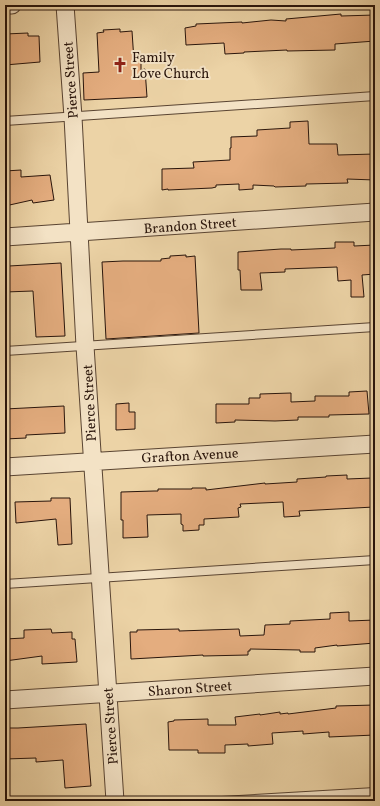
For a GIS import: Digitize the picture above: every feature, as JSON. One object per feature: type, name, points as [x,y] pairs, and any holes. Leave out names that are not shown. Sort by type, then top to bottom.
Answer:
[{"type":"street","points":[[5,5],[12,5]]},
{"type":"street","name":"Pierce Street","points":[[65,5],[80,232],[92,461],[115,801]]},
{"type":"street","name":"Brandon Street","points":[[5,237],[375,212]]},
{"type":"street","name":"Grafton Avenue","points":[[5,467],[375,444]]},
{"type":"street","name":"Sharon Street","points":[[5,700],[375,676]]},
{"type":"lane","points":[[5,121],[375,96]]},
{"type":"lane","points":[[5,351],[375,327]]},
{"type":"lane","points":[[5,584],[375,560]]},
{"type":"lane","points":[[222,801],[375,792]]},
{"type":"building","points":[[341,14],[341,16],[375,15],[375,41],[335,44],[335,50],[287,50],[225,54],[224,43],[186,45],[185,28],[196,26],[196,24],[242,23],[271,20],[286,21],[286,19]]},
{"type":"building","name":"Family Love Church","points":[[120,29],[120,32],[132,31],[134,61],[141,61],[141,70],[145,69],[147,97],[84,100],[83,73],[99,72],[97,33],[104,32],[103,30]]},
{"type":"building","points":[[28,33],[28,36],[39,36],[40,62],[5,65],[5,34]]},
{"type":"building","points":[[308,121],[309,144],[337,144],[338,155],[375,154],[375,180],[347,179],[348,183],[306,184],[306,186],[275,187],[253,185],[253,189],[239,190],[239,184],[216,185],[216,187],[212,188],[162,190],[162,169],[194,168],[193,162],[230,160],[231,137],[257,136],[257,130],[290,128],[290,122]]},
{"type":"building","points":[[21,170],[21,177],[50,175],[54,200],[33,203],[32,200],[5,206],[5,171]]},
{"type":"building","points":[[335,242],[354,242],[354,246],[375,245],[375,274],[362,275],[364,297],[351,297],[351,280],[338,281],[337,267],[285,269],[285,272],[260,273],[262,290],[241,290],[240,270],[238,270],[238,252],[281,249],[335,248]]},
{"type":"building","points":[[186,255],[186,257],[195,256],[199,333],[106,339],[102,262],[161,261],[161,259],[170,258],[170,256]]},
{"type":"building","points":[[61,263],[65,336],[36,337],[33,291],[5,292],[5,269],[9,269],[9,266]]},
{"type":"building","points":[[367,391],[369,414],[329,415],[329,417],[298,417],[298,420],[235,420],[235,422],[216,423],[216,404],[249,404],[249,398],[260,398],[260,394],[291,393],[291,402],[315,401],[315,396],[349,396],[349,392]]},
{"type":"building","points":[[129,403],[129,412],[135,412],[135,429],[116,430],[116,404]]},
{"type":"building","points":[[64,406],[65,433],[26,435],[26,438],[5,439],[5,409]]},
{"type":"building","points":[[347,475],[347,479],[372,478],[374,507],[299,511],[300,516],[284,517],[283,502],[240,504],[241,507],[238,508],[239,517],[204,519],[204,525],[199,525],[199,530],[183,531],[181,514],[147,515],[148,537],[123,538],[123,520],[121,520],[121,492],[192,488],[206,488],[206,490],[265,483],[297,482],[297,479]]},
{"type":"building","points":[[51,498],[70,498],[72,544],[58,545],[56,519],[16,523],[15,502],[51,501]]},
{"type":"building","points":[[349,612],[349,621],[375,620],[375,643],[315,648],[315,652],[300,652],[300,650],[250,649],[250,651],[248,651],[248,655],[203,655],[131,659],[130,632],[137,632],[137,630],[179,629],[179,631],[239,629],[240,636],[264,635],[265,625],[290,624],[290,621],[330,619],[330,613]]},
{"type":"building","points":[[51,629],[52,633],[72,632],[72,639],[75,639],[77,662],[42,664],[42,656],[5,661],[5,639],[24,638],[24,630]]},
{"type":"building","points":[[375,705],[375,735],[329,737],[329,732],[303,734],[303,731],[272,733],[273,744],[248,746],[248,744],[225,745],[225,753],[198,753],[198,750],[169,750],[168,722],[174,720],[208,719],[208,725],[236,725],[235,717],[280,712],[280,714],[288,714],[336,708],[336,706]]},
{"type":"building","points":[[86,724],[91,786],[65,788],[63,760],[36,762],[36,758],[5,759],[5,728]]},
{"type":"place","name":"Family Love Church","points":[[120,65]]}]
